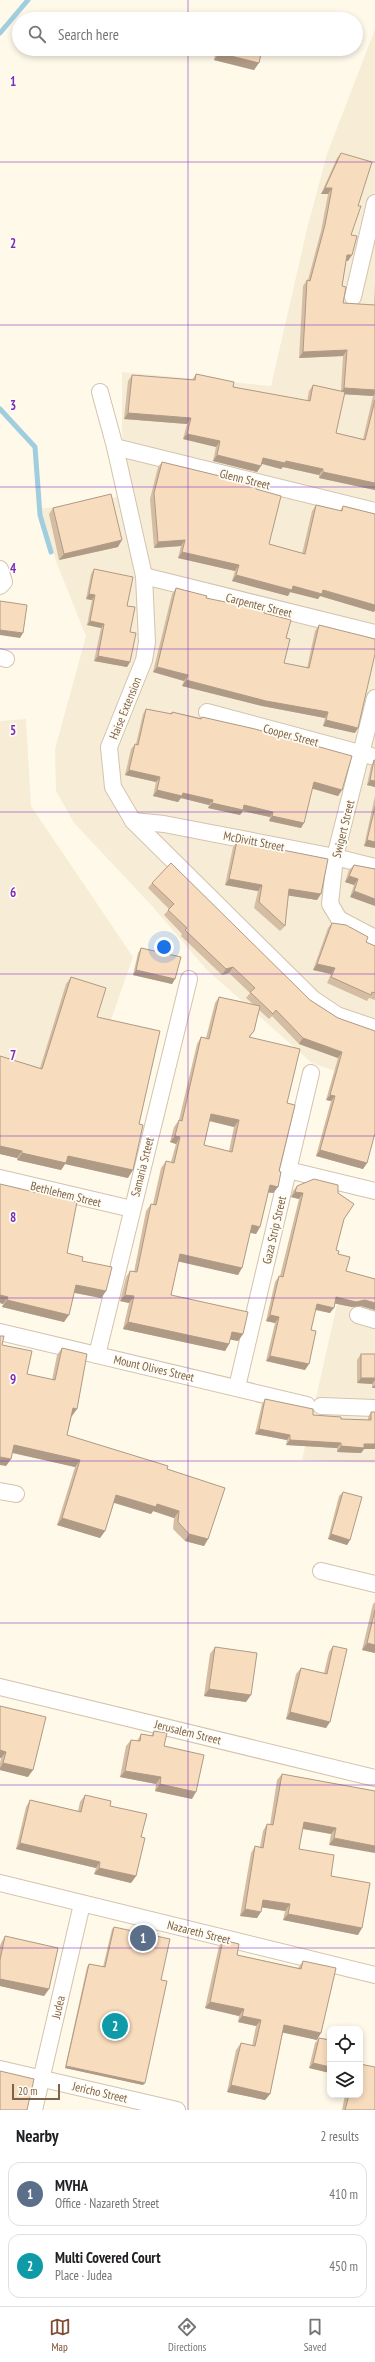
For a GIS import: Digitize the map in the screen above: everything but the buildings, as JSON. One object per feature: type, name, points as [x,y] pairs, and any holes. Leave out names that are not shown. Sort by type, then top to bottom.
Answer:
[{"type":"street","points":[[353,297],[375,203]]},
{"type":"street","name":"Haise Extension","points":[[100,392],[115,447],[144,576],[147,642],[144,660],[109,747],[113,787],[133,821],[313,999],[337,1015],[375,1028]]},
{"type":"street","name":"Glenn Street","points":[[115,447],[375,511]]},
{"type":"street","points":[[0,569],[4,582],[0,586]]},
{"type":"street","name":"Carpenter Street","points":[[144,576],[375,633]]},
{"type":"street","name":"Swigert Street","points":[[375,698],[368,755],[335,857],[330,904],[339,919],[375,938]]},
{"type":"street","name":"Cooper Street","points":[[207,712],[368,755]]},
{"type":"street","name":"McDivitt Street","points":[[133,821],[164,824],[335,857],[375,867]]},
{"type":"street","name":"Samaria Srteet","points":[[97,1355],[189,979]]},
{"type":"street","name":"Gaza Strip Street","points":[[237,1387],[311,1073]]},
{"type":"street","points":[[288,1170],[375,1191]]},
{"type":"street","name":"Bethlehem Street","points":[[0,1178],[132,1210]]},
{"type":"street","points":[[358,1315],[375,1320]]},
{"type":"street","name":"Mount Olives Street","points":[[0,1332],[314,1405],[375,1408]]},
{"type":"street","points":[[0,1491],[16,1494]]},
{"type":"street","points":[[321,1571],[375,1584]]},
{"type":"street","name":"Jerusalem Street","points":[[0,1688],[375,1778]]},
{"type":"street","name":"Nazareth Street","points":[[0,1883],[375,1975]]},
{"type":"street","name":"Judea","points":[[34,2110],[82,1904]]},
{"type":"street","name":"Jericho Street","points":[[0,2069],[176,2110]]},
{"type":"shaded area","points":[[375,29],[375,1085],[312,1063],[207,970],[153,907],[74,823],[56,791],[55,749],[86,636],[57,564],[40,509],[129,495],[122,431],[122,372],[271,386],[307,229],[327,154]]},
{"type":"shaded area","points":[[26,719],[31,806],[133,957],[73,1128],[0,1112],[0,721]]},
{"type":"shaded area","points":[[344,1273],[375,1281],[375,1463],[302,1460]]},
{"type":"waterway","points":[[18,12],[28,0]]},
{"type":"waterway","points":[[0,33],[12,19]]},
{"type":"waterway","points":[[0,409],[35,447],[40,515],[51,552]]},
{"type":"place","name":"MVHA","points":[[143,1938]]},
{"type":"place","name":"Multi Covered Court","points":[[115,2026]]}]
